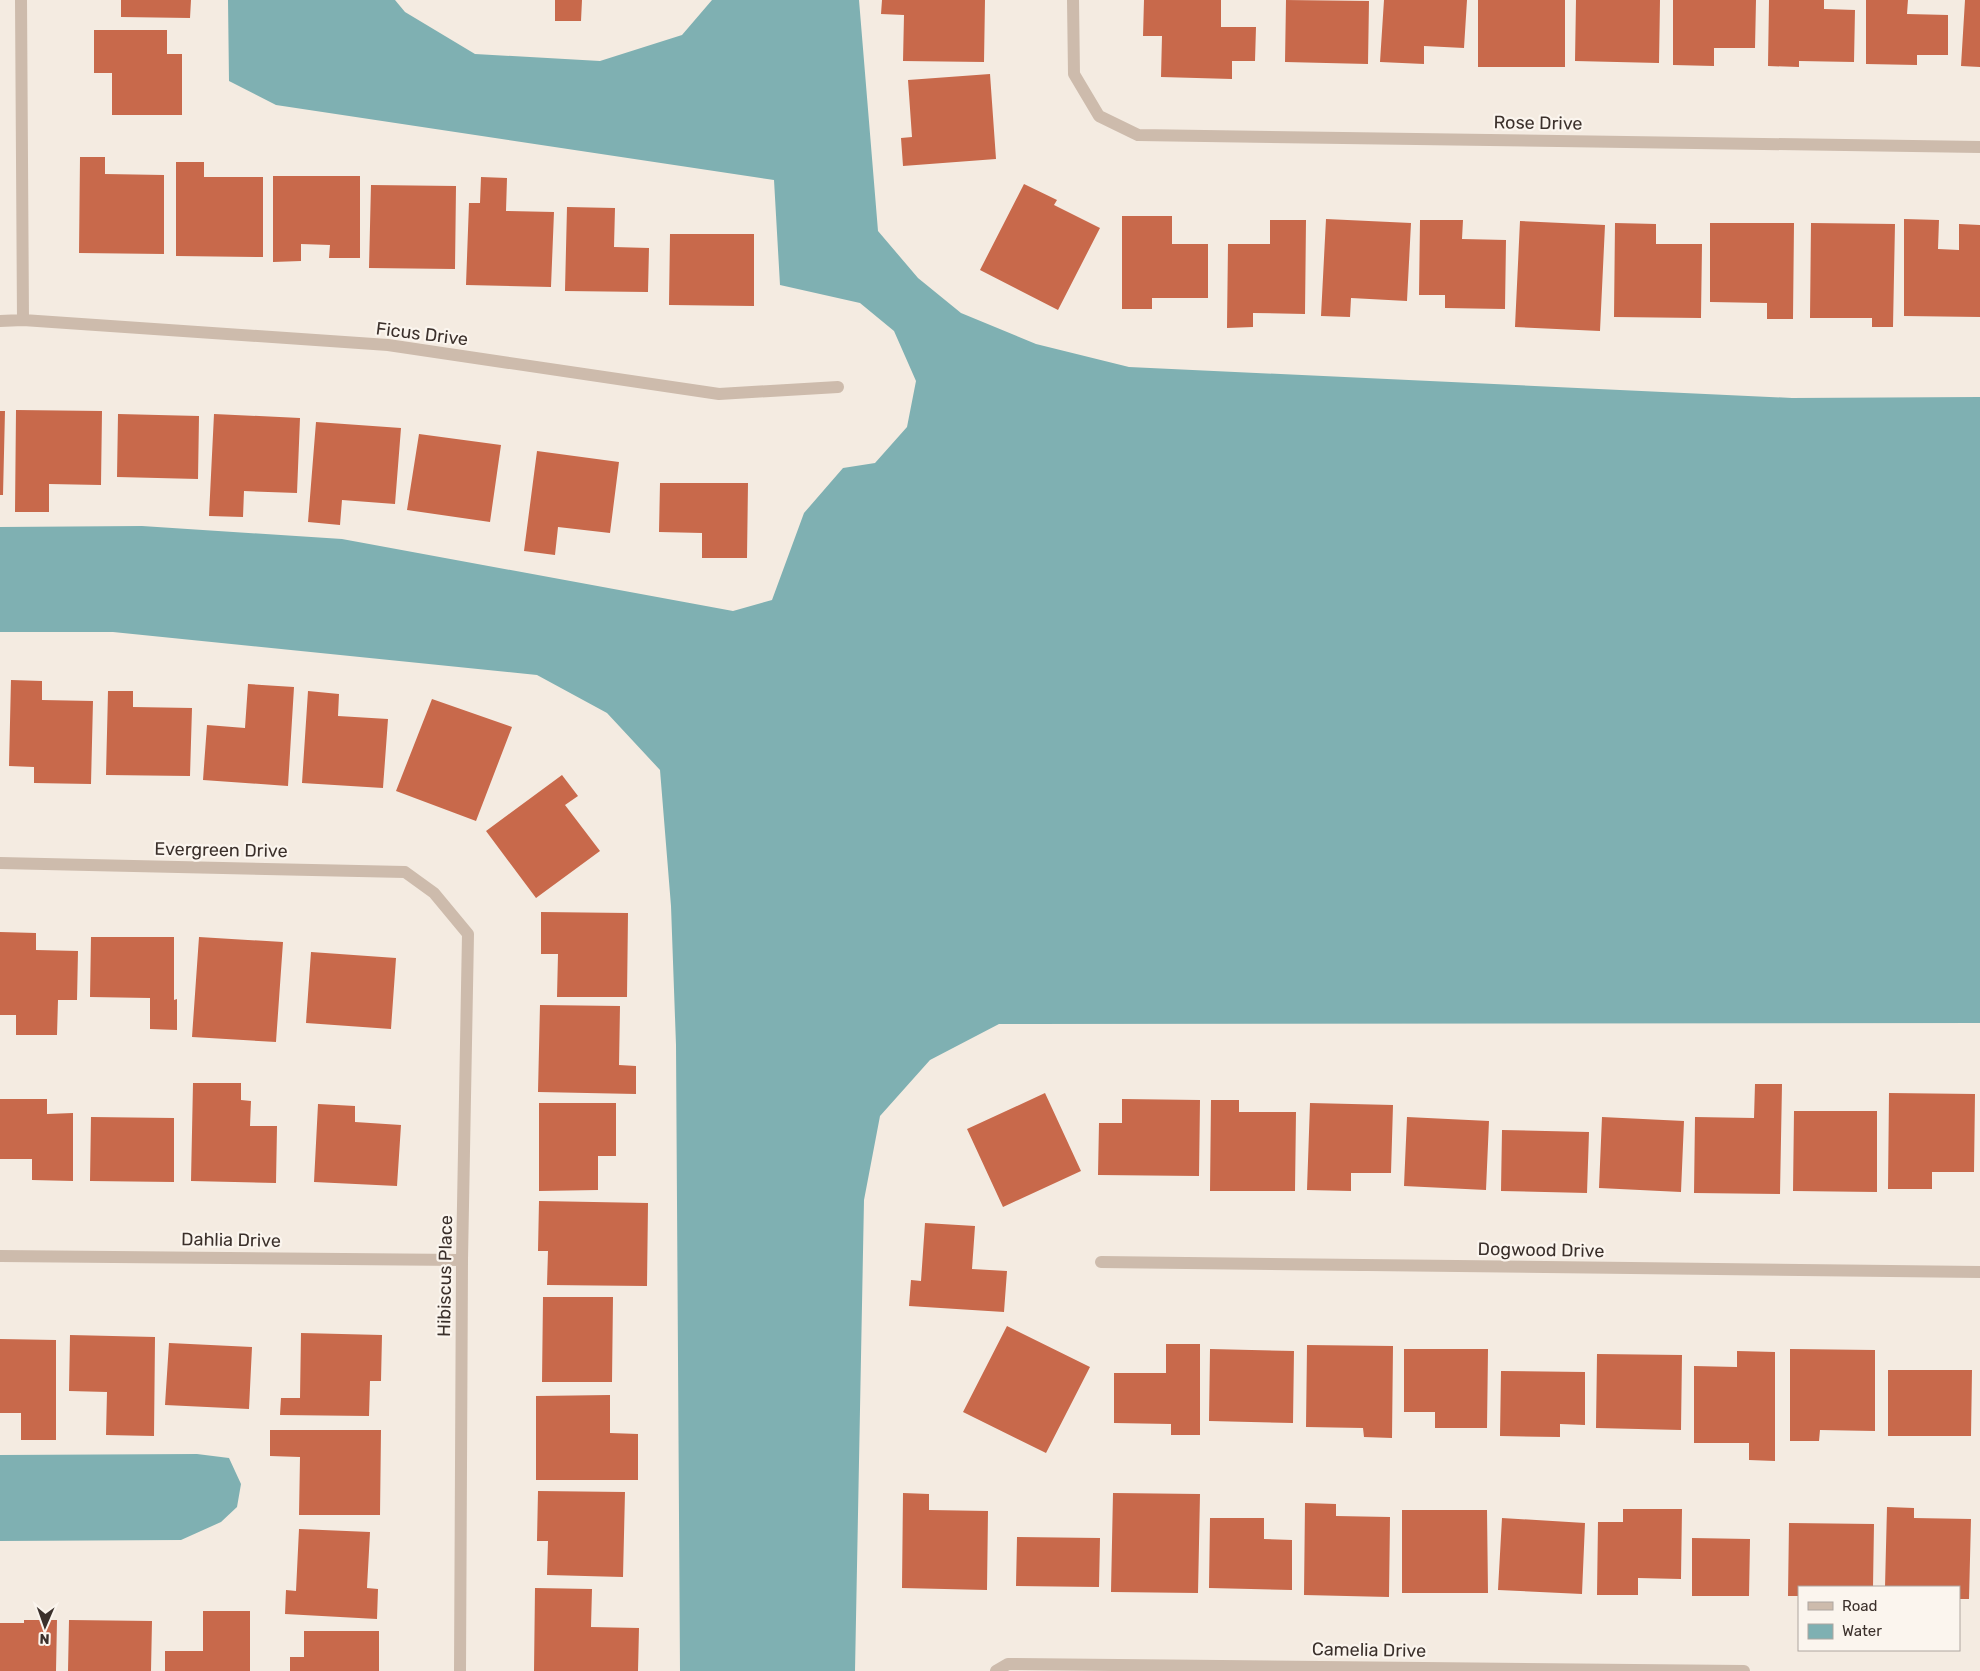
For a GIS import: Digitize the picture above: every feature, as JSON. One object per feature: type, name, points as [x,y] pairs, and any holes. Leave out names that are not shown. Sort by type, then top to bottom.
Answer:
[{"type":"street","points":[[21,0],[23,320]]},
{"type":"street","name":"Rose Drive","points":[[1072,0],[1074,74],[1099,116],[1138,135],[1980,147]]},
{"type":"street","name":"Ficus Drive","points":[[0,321],[23,320],[388,345],[719,394],[838,387]]},
{"type":"street","name":"Evergreen Drive","points":[[0,863],[405,872],[434,893]]},
{"type":"street","name":"Hibiscus Place","points":[[434,893],[468,934],[462,1260],[460,1671]]},
{"type":"street","name":"Dahlia Drive","points":[[0,1256],[462,1260]]},
{"type":"street","name":"Dogwood Drive","points":[[1101,1262],[1980,1272]]},
{"type":"street","name":"Camelia Drive","points":[[996,1671],[1008,1664],[1744,1671]]},
{"type":"water","points":[[228,0],[395,0],[405,12],[475,54],[600,61],[682,35],[712,0],[859,0],[878,231],[918,278],[961,313],[1036,344],[1129,367],[1792,398],[1980,397],[1980,1023],[999,1024],[930,1060],[880,1116],[864,1200],[855,1671],[680,1671],[676,1045],[671,906],[660,770],[607,713],[537,675],[113,632],[0,632],[0,527],[142,526],[342,539],[733,611],[772,600],[804,513],[843,468],[875,463],[907,427],[916,381],[894,331],[860,303],[780,285],[774,180],[276,105],[229,81]]},
{"type":"water","points":[[197,1454],[229,1458],[241,1484],[237,1507],[221,1522],[181,1540],[0,1541],[0,1455]]},
{"type":"building","points":[[121,0],[191,0],[190,18],[121,17]]},
{"type":"building","points":[[555,0],[582,0],[581,21],[555,21]]},
{"type":"building","points":[[882,0],[985,0],[984,62],[903,61],[904,15],[881,14]]},
{"type":"building","points":[[1144,0],[1221,0],[1221,27],[1256,27],[1255,61],[1232,61],[1232,79],[1161,77],[1162,36],[1143,36]]},
{"type":"building","points":[[1286,0],[1369,1],[1368,64],[1285,62]]},
{"type":"building","points":[[1384,0],[1467,0],[1464,48],[1424,46],[1424,64],[1380,62]]},
{"type":"building","points":[[1478,0],[1565,0],[1565,67],[1478,67]]},
{"type":"building","points":[[1576,0],[1660,0],[1659,63],[1575,61]]},
{"type":"building","points":[[1673,0],[1756,0],[1755,48],[1714,48],[1714,66],[1673,65]]},
{"type":"building","points":[[1769,0],[1824,0],[1824,9],[1855,10],[1854,62],[1799,61],[1799,67],[1768,66]]},
{"type":"building","points":[[1866,0],[1908,0],[1907,14],[1948,15],[1948,55],[1917,55],[1917,65],[1866,64]]},
{"type":"building","points":[[1965,0],[1980,0],[1980,67],[1961,66]]},
{"type":"building","points":[[94,30],[167,30],[167,54],[182,54],[182,115],[112,115],[112,73],[94,73]]},
{"type":"building","points":[[990,74],[996,159],[903,166],[901,138],[912,137],[908,80]]},
{"type":"building","points":[[80,157],[105,157],[105,174],[164,175],[164,254],[79,253]]},
{"type":"building","points":[[176,162],[204,162],[204,177],[263,177],[263,257],[176,256]]},
{"type":"building","points":[[273,176],[360,176],[360,258],[329,258],[330,245],[301,244],[301,261],[273,262]]},
{"type":"building","points":[[481,177],[507,178],[506,211],[554,212],[551,287],[466,285],[469,203],[480,203]]},
{"type":"building","points":[[1024,184],[1057,200],[1054,205],[1100,228],[1058,310],[980,270]]},
{"type":"building","points":[[371,185],[456,186],[455,269],[369,268]]},
{"type":"building","points":[[567,207],[615,208],[614,247],[649,248],[648,292],[565,291]]},
{"type":"building","points":[[1122,216],[1172,216],[1172,244],[1208,244],[1208,298],[1152,298],[1152,309],[1122,309]]},
{"type":"building","points":[[1326,219],[1411,223],[1407,301],[1351,298],[1350,317],[1321,316]]},
{"type":"building","points":[[1904,219],[1939,220],[1938,249],[1959,250],[1959,224],[1980,225],[1980,317],[1904,316]]},
{"type":"building","points":[[1270,220],[1306,220],[1305,314],[1253,313],[1253,327],[1227,328],[1228,244],[1270,244]]},
{"type":"building","points":[[1420,220],[1463,220],[1462,239],[1506,240],[1505,309],[1445,308],[1445,295],[1419,295]]},
{"type":"building","points":[[1520,221],[1605,225],[1600,331],[1515,327]]},
{"type":"building","points":[[1615,223],[1656,224],[1656,244],[1702,244],[1701,318],[1614,317]]},
{"type":"building","points":[[1710,223],[1794,223],[1793,319],[1767,319],[1767,303],[1710,302]]},
{"type":"building","points":[[1811,223],[1895,224],[1893,327],[1872,327],[1872,318],[1810,318]]},
{"type":"building","points":[[670,234],[754,234],[754,306],[669,305]]},
{"type":"building","points":[[16,410],[102,411],[101,485],[49,484],[49,512],[15,512]]},
{"type":"building","points":[[0,411],[5,411],[3,495],[0,495]]},
{"type":"building","points":[[118,414],[199,416],[198,479],[117,477]]},
{"type":"building","points":[[214,414],[300,418],[297,493],[244,491],[243,517],[209,516]]},
{"type":"building","points":[[316,422],[401,428],[395,504],[342,500],[340,525],[308,522]]},
{"type":"building","points":[[419,434],[501,445],[490,522],[407,510]]},
{"type":"building","points":[[537,451],[619,462],[610,533],[558,527],[555,555],[524,551]]},
{"type":"building","points":[[660,483],[748,483],[747,558],[702,558],[702,533],[659,532]]},
{"type":"building","points":[[11,680],[42,681],[42,700],[93,701],[91,784],[34,783],[34,767],[9,766]]},
{"type":"building","points":[[248,684],[294,687],[288,786],[203,780],[207,725],[245,728]]},
{"type":"building","points":[[108,691],[133,691],[133,707],[192,708],[190,776],[106,775]]},
{"type":"building","points":[[308,691],[339,694],[338,716],[388,719],[383,788],[302,783]]},
{"type":"building","points":[[432,699],[512,727],[476,821],[396,791]]},
{"type":"building","points":[[562,775],[578,796],[565,805],[600,851],[536,898],[486,831]]},
{"type":"building","points":[[541,912],[628,913],[627,997],[557,997],[558,954],[541,954]]},
{"type":"building","points":[[0,932],[36,933],[36,950],[78,951],[77,1000],[58,1000],[57,1035],[16,1035],[16,1015],[0,1015]]},
{"type":"building","points":[[91,937],[174,937],[174,1000],[177,999],[177,1030],[150,1029],[150,998],[90,997]]},
{"type":"building","points":[[199,937],[283,942],[276,1042],[192,1037]]},
{"type":"building","points":[[311,952],[396,958],[391,1029],[306,1023]]},
{"type":"building","points":[[540,1005],[620,1006],[619,1065],[636,1066],[636,1094],[538,1092]]},
{"type":"building","points":[[193,1083],[241,1083],[241,1100],[251,1101],[250,1126],[277,1126],[276,1183],[191,1181]]},
{"type":"building","points":[[1755,1084],[1782,1084],[1780,1194],[1694,1193],[1695,1117],[1754,1118]]},
{"type":"building","points":[[1045,1093],[1081,1171],[1003,1207],[967,1129]]},
{"type":"building","points":[[1889,1093],[1975,1094],[1974,1172],[1932,1172],[1932,1189],[1888,1189]]},
{"type":"building","points":[[0,1099],[47,1099],[47,1114],[73,1113],[73,1181],[32,1180],[32,1159],[0,1159]]},
{"type":"building","points":[[1122,1099],[1200,1100],[1199,1176],[1098,1175],[1099,1123],[1122,1123]]},
{"type":"building","points":[[1211,1100],[1239,1100],[1239,1112],[1296,1112],[1295,1191],[1210,1191]]},
{"type":"building","points":[[539,1103],[616,1103],[616,1156],[598,1156],[598,1190],[539,1191]]},
{"type":"building","points":[[1310,1103],[1393,1105],[1391,1173],[1351,1173],[1351,1191],[1307,1190]]},
{"type":"building","points":[[318,1104],[355,1106],[355,1122],[401,1125],[397,1186],[314,1182]]},
{"type":"building","points":[[1794,1111],[1877,1111],[1877,1192],[1793,1191]]},
{"type":"building","points":[[91,1117],[174,1118],[174,1182],[90,1181]]},
{"type":"building","points":[[1407,1117],[1489,1121],[1486,1190],[1404,1186]]},
{"type":"building","points":[[1602,1117],[1684,1121],[1681,1192],[1599,1188]]},
{"type":"building","points":[[1502,1130],[1589,1132],[1587,1193],[1501,1191]]},
{"type":"building","points":[[539,1201],[648,1203],[647,1286],[547,1285],[548,1251],[538,1251]]},
{"type":"building","points":[[925,1223],[975,1226],[972,1269],[1007,1271],[1004,1312],[909,1306],[911,1280],[921,1281]]},
{"type":"building","points":[[543,1297],[613,1297],[612,1382],[542,1382]]},
{"type":"building","points":[[1007,1326],[1090,1367],[1046,1453],[963,1412]]},
{"type":"building","points":[[301,1333],[382,1335],[381,1381],[370,1381],[369,1416],[280,1415],[281,1398],[300,1398]]},
{"type":"building","points":[[70,1335],[155,1337],[154,1436],[106,1435],[107,1392],[69,1391]]},
{"type":"building","points":[[0,1339],[56,1340],[56,1440],[21,1440],[21,1413],[0,1413]]},
{"type":"building","points":[[169,1343],[252,1347],[249,1409],[165,1405]]},
{"type":"building","points":[[1166,1344],[1200,1344],[1200,1435],[1171,1435],[1171,1424],[1114,1423],[1114,1373],[1166,1373]]},
{"type":"building","points":[[1307,1345],[1393,1346],[1392,1438],[1364,1437],[1363,1428],[1306,1427]]},
{"type":"building","points":[[1210,1349],[1294,1351],[1293,1423],[1209,1421]]},
{"type":"building","points":[[1404,1349],[1488,1349],[1487,1428],[1435,1428],[1435,1412],[1404,1412]]},
{"type":"building","points":[[1790,1349],[1875,1350],[1875,1431],[1820,1430],[1819,1441],[1790,1441]]},
{"type":"building","points":[[1737,1351],[1775,1352],[1775,1461],[1749,1460],[1749,1443],[1694,1443],[1694,1366],[1737,1367]]},
{"type":"building","points":[[1597,1354],[1682,1355],[1681,1430],[1596,1428]]},
{"type":"building","points":[[1888,1370],[1972,1370],[1971,1436],[1888,1436]]},
{"type":"building","points":[[1501,1371],[1585,1372],[1585,1425],[1560,1424],[1560,1437],[1500,1436]]},
{"type":"building","points":[[610,1395],[610,1433],[638,1434],[638,1480],[536,1480],[536,1396]]},
{"type":"building","points":[[270,1430],[381,1430],[380,1515],[299,1515],[300,1457],[270,1456]]},
{"type":"building","points":[[538,1491],[625,1492],[623,1577],[547,1575],[548,1541],[537,1541]]},
{"type":"building","points":[[903,1493],[929,1494],[929,1510],[988,1511],[987,1590],[902,1588]]},
{"type":"building","points":[[1113,1493],[1200,1494],[1198,1593],[1111,1592]]},
{"type":"building","points":[[1305,1503],[1336,1504],[1336,1516],[1390,1517],[1389,1597],[1304,1595]]},
{"type":"building","points":[[1887,1507],[1914,1508],[1914,1518],[1971,1519],[1969,1599],[1960,1599],[1960,1586],[1885,1586]]},
{"type":"building","points":[[1623,1509],[1682,1509],[1681,1579],[1638,1578],[1638,1595],[1597,1595],[1598,1522],[1623,1522]]},
{"type":"building","points":[[1402,1510],[1487,1510],[1488,1593],[1402,1593]]},
{"type":"building","points":[[1210,1518],[1264,1518],[1264,1539],[1292,1540],[1292,1590],[1209,1588]]},
{"type":"building","points":[[1502,1518],[1585,1523],[1582,1594],[1498,1590]]},
{"type":"building","points":[[1789,1523],[1874,1524],[1873,1586],[1798,1586],[1798,1596],[1788,1596]]},
{"type":"building","points":[[299,1529],[370,1532],[367,1588],[378,1589],[377,1619],[285,1614],[286,1590],[296,1591]]},
{"type":"building","points":[[1017,1537],[1100,1538],[1099,1587],[1016,1586]]},
{"type":"building","points":[[1692,1538],[1750,1539],[1749,1596],[1692,1596]]},
{"type":"building","points":[[535,1588],[592,1589],[591,1627],[639,1628],[638,1671],[534,1671]]},
{"type":"building","points":[[203,1611],[250,1611],[250,1671],[165,1671],[165,1651],[203,1651]]},
{"type":"building","points":[[24,1620],[57,1620],[56,1671],[0,1671],[0,1623],[24,1623]]},
{"type":"building","points":[[69,1620],[152,1621],[151,1671],[68,1671]]},
{"type":"building","points":[[304,1631],[379,1631],[379,1671],[290,1671],[290,1657],[304,1657]]}]
